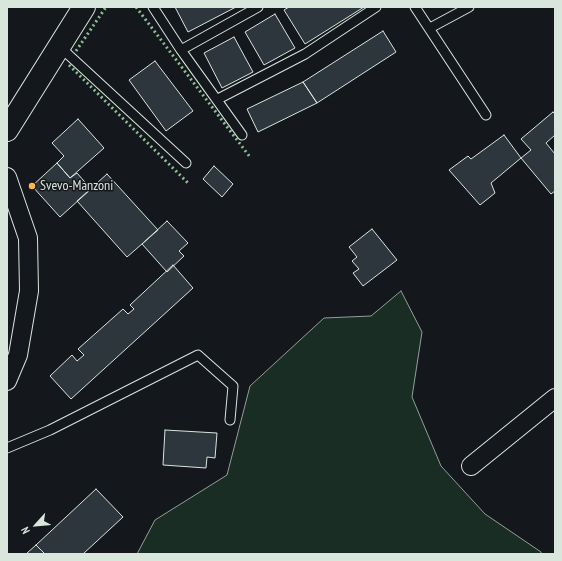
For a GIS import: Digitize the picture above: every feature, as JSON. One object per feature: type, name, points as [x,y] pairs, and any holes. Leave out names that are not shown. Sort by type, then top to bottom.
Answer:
[{"type":"street","points":[[7,130],[84,7]]},
{"type":"street","points":[[7,177],[28,238],[29,291],[18,355],[7,381]]},
{"type":"street","points":[[471,466],[555,398]]},
{"type":"lane","points":[[153,7],[181,50],[218,99],[242,135]]},
{"type":"lane","points":[[181,50],[258,7]]},
{"type":"lane","points":[[218,99],[305,54],[376,7]]},
{"type":"lane","points":[[415,7],[486,115]]},
{"type":"lane","points":[[430,28],[469,7]]},
{"type":"lane","points":[[60,46],[186,163]]},
{"type":"lane","points":[[7,448],[64,423],[198,355],[233,386],[230,420]]},
{"type":"green space","points":[[401,291],[422,332],[412,397],[441,466],[485,514],[541,552],[541,554],[137,554],[155,520],[227,475],[250,386],[324,318],[371,316]]},
{"type":"building","points":[[175,7],[236,7],[188,32]]},
{"type":"building","points":[[289,7],[364,7],[305,44],[284,10]]},
{"type":"building","points":[[275,14],[295,48],[264,65],[245,32]]},
{"type":"building","points":[[383,31],[396,52],[317,103],[303,82]]},
{"type":"building","points":[[234,37],[253,72],[222,88],[204,53]]},
{"type":"building","points":[[155,61],[193,111],[166,131],[129,80]]},
{"type":"building","points":[[303,82],[317,103],[258,132],[247,109]]},
{"type":"building","points":[[553,112],[555,114],[555,135],[546,143],[555,154],[555,191],[551,194],[521,158],[531,150],[521,139]]},
{"type":"building","points":[[78,119],[104,148],[70,178],[57,163],[64,156],[52,143]]},
{"type":"building","points":[[504,135],[521,158],[491,183],[495,193],[480,205],[449,170],[468,156],[471,159]]},
{"type":"building","points":[[57,163],[70,178],[77,173],[91,189],[60,217],[32,186]]},
{"type":"building","points":[[214,166],[233,184],[222,197],[203,179]]},
{"type":"building","points":[[107,174],[158,230],[127,257],[77,201]]},
{"type":"building","points":[[167,221],[188,243],[179,251],[184,256],[167,272],[142,244]]},
{"type":"building","points":[[372,229],[397,260],[363,286],[353,273],[359,269],[352,261],[357,257],[349,247]]},
{"type":"building","points":[[173,265],[193,288],[71,399],[50,376],[72,355],[77,361],[84,355],[78,349],[123,309],[128,314],[134,309],[130,305]]},
{"type":"building","points":[[165,430],[217,433],[215,458],[207,457],[206,468],[163,465]]},
{"type":"building","points":[[96,489],[123,517],[83,554],[45,554],[36,545]]},
{"type":"building","points":[[36,545],[45,554],[26,554]]},
{"type":"hedge","points":[[76,51],[106,7]]},
{"type":"hedge","points":[[136,7],[250,157]]},
{"type":"hedge","points":[[69,65],[188,183]]},
{"type":"place","name":"Svevo-Manzoni","points":[[32,186]]}]
